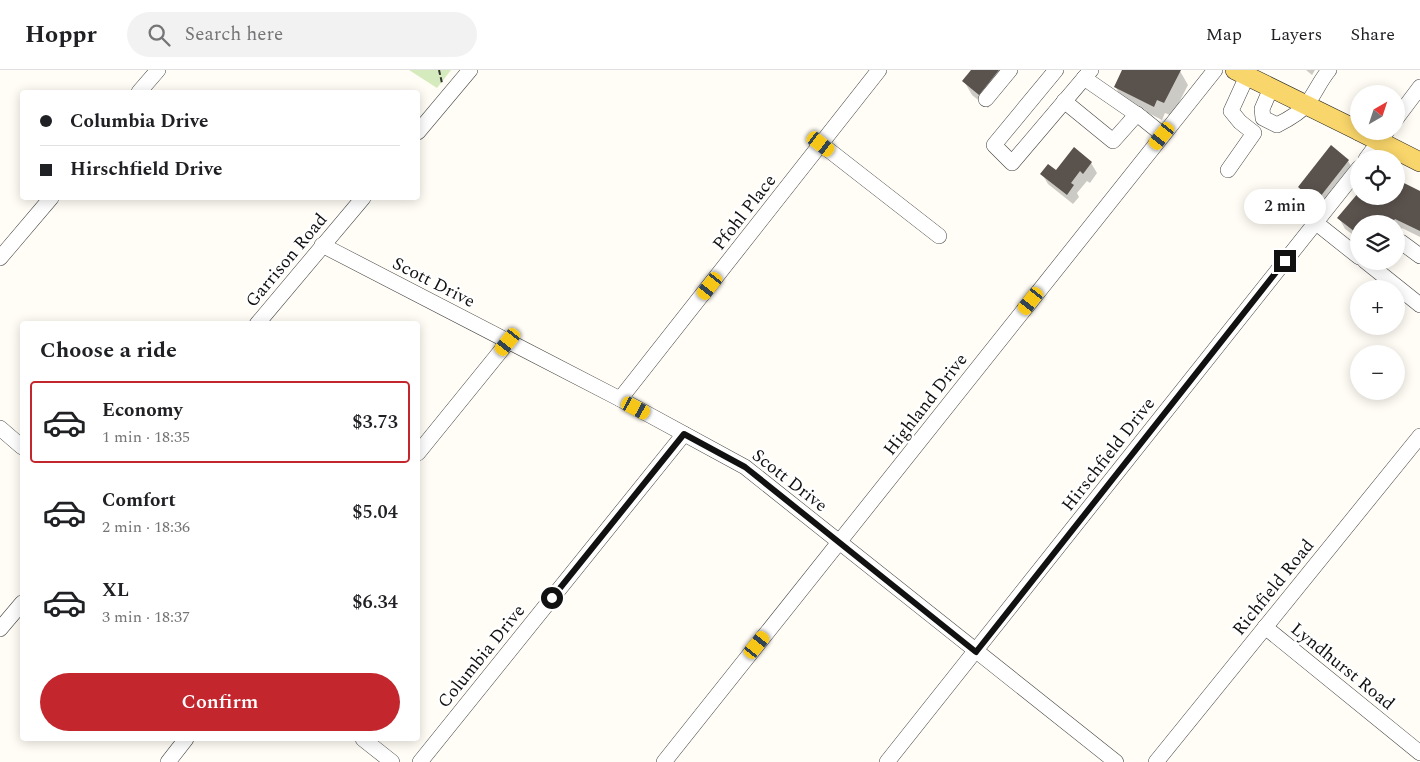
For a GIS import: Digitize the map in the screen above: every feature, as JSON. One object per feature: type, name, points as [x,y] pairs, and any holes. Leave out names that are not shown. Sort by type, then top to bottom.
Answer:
[{"type":"main road","points":[[1241,73],[1350,127]]},
{"type":"main road","points":[[1390,140],[1420,162]]},
{"type":"street","points":[[141,90],[158,70]]},
{"type":"street","points":[[420,130],[470,70]]},
{"type":"street","name":"Pfohl Place","points":[[620,400],[879,70]]},
{"type":"street","points":[[986,99],[1010,70]]},
{"type":"street","points":[[1056,70],[994,145],[1012,163],[1087,74],[1163,135]]},
{"type":"street","name":"Highland Drive","points":[[664,762],[1215,70]]},
{"type":"street","points":[[1263,118],[1277,125],[1287,120],[1306,106],[1329,70]]},
{"type":"street","points":[[1241,73],[1231,111],[1240,122],[1254,133]]},
{"type":"street","points":[[1405,107],[1420,87]]},
{"type":"street","points":[[1228,170],[1263,118],[1262,108],[1271,88]]},
{"type":"street","points":[[1064,101],[1113,141],[1137,114]]},
{"type":"street","points":[[1373,150],[1381,140]]},
{"type":"street","points":[[821,144],[939,236]]},
{"type":"street","name":"Hirschfield Drive","points":[[887,762],[1350,179]]},
{"type":"street","points":[[0,258],[49,200]]},
{"type":"street","name":"Garrison Road","points":[[260,321],[361,200]]},
{"type":"street","points":[[1315,222],[1350,248]]},
{"type":"street","points":[[1405,245],[1420,256]]},
{"type":"street","name":"Scott Drive","points":[[322,246],[620,400],[745,467],[1116,762]]},
{"type":"street","points":[[1378,270],[1420,305]]},
{"type":"street","points":[[420,451],[508,342]]},
{"type":"street","points":[[0,428],[20,445]]},
{"type":"street","name":"Columbia Drive","points":[[420,762],[684,434]]},
{"type":"street","name":"Richfield Road","points":[[1156,762],[1420,436]]},
{"type":"street","points":[[0,629],[20,605]]},
{"type":"street","name":"Lyndhurst Road","points":[[1265,627],[1420,753]]},
{"type":"street","points":[[168,762],[184,741]]},
{"type":"street","points":[[366,741],[392,762]]},
{"type":"green space","points":[[409,70],[451,70],[437,88]]},
{"type":"building","points":[[971,70],[999,70],[979,95],[962,81]]},
{"type":"building","points":[[1122,70],[1181,70],[1164,103],[1157,100],[1154,107],[1114,87]]},
{"type":"building","points":[[1331,145],[1349,160],[1316,202],[1298,187]]},
{"type":"building","points":[[1074,147],[1092,162],[1083,174],[1080,171],[1071,183],[1074,185],[1067,195],[1040,174],[1048,164],[1056,170]]},
{"type":"building","points":[[1405,184],[1420,191],[1420,231],[1405,224],[1405,215],[1350,215],[1350,228],[1337,218],[1350,203],[1350,205],[1405,205]]},
{"type":"route","points":[[552,598],[684,434],[745,467],[976,652],[1285,261]]}]
